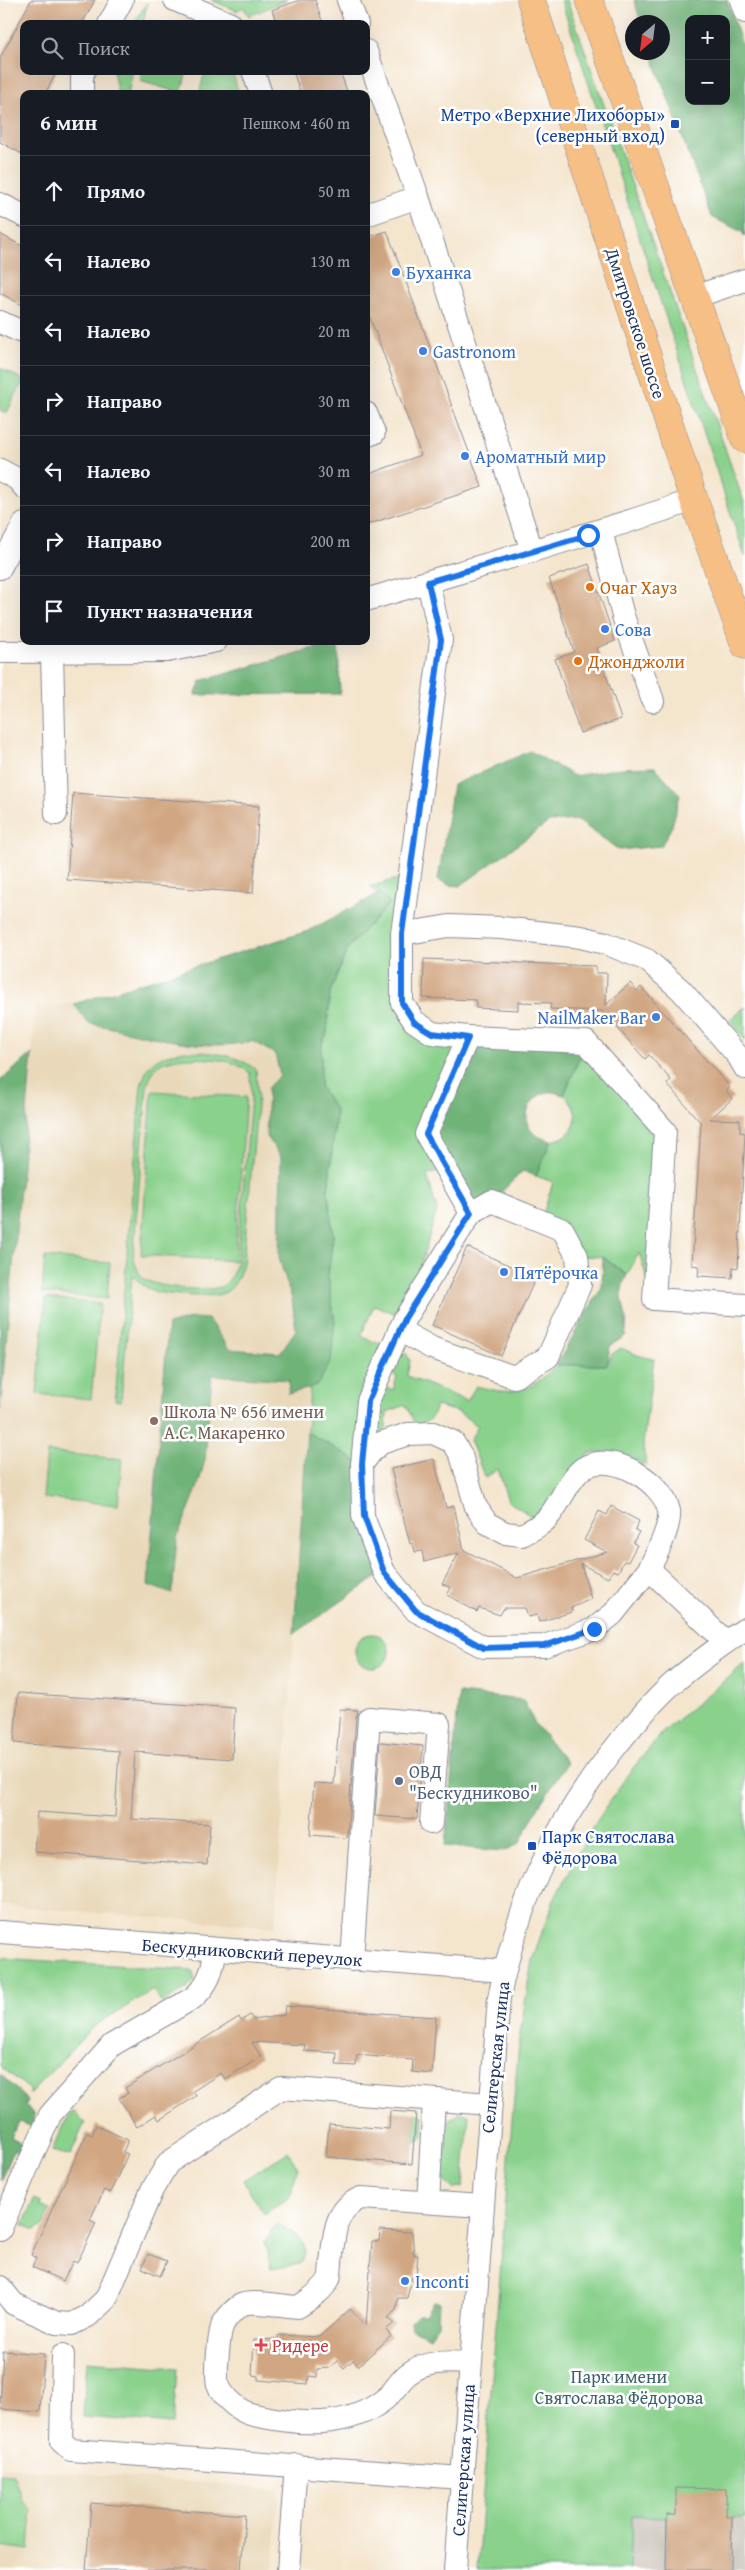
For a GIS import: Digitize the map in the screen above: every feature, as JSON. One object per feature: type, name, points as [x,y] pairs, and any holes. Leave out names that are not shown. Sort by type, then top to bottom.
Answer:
[{"type":"main road","name":"Дмитровское шоссе","points":[[531,0],[694,500],[745,646]]},
{"type":"main road","points":[[589,0],[745,439]]},
{"type":"street","points":[[112,20],[122,0]]},
{"type":"street","points":[[175,0],[222,20]]},
{"type":"street","points":[[348,0],[356,20]]},
{"type":"street","points":[[741,0],[745,12]]},
{"type":"street","points":[[370,62],[418,197],[532,551]]},
{"type":"street","points":[[82,75],[82,90]]},
{"type":"street","points":[[254,75],[260,90]]},
{"type":"street","points":[[370,215],[418,197]]},
{"type":"street","points":[[0,204],[20,214]]},
{"type":"street","points":[[694,297],[745,280]]},
{"type":"street","points":[[0,322],[20,331]]},
{"type":"street","points":[[370,423],[374,433],[370,434]]},
{"type":"street","points":[[0,470],[20,482]]},
{"type":"street","points":[[370,599],[601,531],[694,500]]},
{"type":"street","points":[[0,568],[20,531]]},
{"type":"street","points":[[601,531],[623,616],[653,701]]},
{"type":"street","points":[[428,582],[441,640],[402,934],[402,1003],[414,1022],[432,1033],[468,1038],[586,1042],[665,1131],[654,1298],[745,1305]]},
{"type":"street","points":[[0,652],[167,650],[194,645]]},
{"type":"street","points":[[52,652],[56,814]]},
{"type":"street","points":[[402,934],[448,926],[502,928],[581,937],[605,943],[647,960],[681,990],[738,1056],[745,1068]]},
{"type":"street","points":[[468,1038],[426,1134],[471,1213]]},
{"type":"street","points":[[362,1464],[381,1443],[408,1434],[433,1433],[453,1442],[461,1455],[476,1507],[487,1523],[505,1533],[522,1536],[549,1517],[573,1480],[586,1466],[605,1464],[628,1468],[646,1478],[662,1494],[669,1513],[662,1541],[649,1569],[612,1614],[594,1629],[544,1646],[484,1648],[416,1611],[384,1572],[364,1516],[362,1464],[368,1401],[399,1330],[471,1213],[492,1201],[563,1230],[577,1256],[580,1285],[548,1357],[514,1377],[432,1348],[399,1330]]},
{"type":"street","points":[[649,1569],[726,1642]]},
{"type":"street","name":"Селигерская улица","points":[[455,2570],[499,1998],[512,1937],[533,1880],[567,1814],[612,1750],[652,1704],[679,1678],[745,1629]]},
{"type":"street","points":[[352,1960],[369,1718],[439,1724],[432,1824]]},
{"type":"street","name":"Бескудниковский переулок","points":[[0,1932],[504,1971]]},
{"type":"street","points":[[0,2230],[50,2114],[112,2045],[193,1998],[202,1989],[213,1968],[214,1950]]},
{"type":"street","points":[[0,2287],[14,2304],[57,2323],[72,2324],[88,2316],[106,2299],[152,2190],[168,2163],[281,2088],[490,2104]]},
{"type":"street","points":[[428,2202],[422,2152],[434,2101]]},
{"type":"street","points":[[470,2363],[434,2363],[420,2368],[409,2373],[385,2399],[372,2407],[330,2423],[298,2422],[248,2414],[229,2400],[217,2382],[222,2326],[232,2312],[243,2304],[298,2307],[315,2294],[330,2278],[335,2227],[339,2217],[353,2201],[361,2198],[482,2206]]},
{"type":"street","points":[[63,2355],[61,2441],[71,2450],[462,2478]]},
{"type":"street","points":[[288,2570],[296,2465]]},
{"type":"shaded area","name":"Школа № 656 имени А.С. Макаренко","points":[[308,931],[314,1326],[275,1927],[0,1905],[0,1410],[36,1007],[74,1004]]},
{"type":"shaded area","points":[[0,2467],[279,2489],[273,2570],[0,2570]]},
{"type":"shaded area","points":[[632,2516],[667,2517],[666,2570],[630,2570]]},
{"type":"shaded area","points":[[732,2517],[745,2518],[745,2570],[731,2570]]},
{"type":"green space","points":[[211,0],[287,0],[249,16],[243,7],[237,11]]},
{"type":"green space","points":[[561,0],[567,0],[745,505],[745,557]]},
{"type":"green space","points":[[634,0],[727,0],[745,53],[745,237],[742,232],[712,217],[654,60],[670,60],[670,15],[639,15]]},
{"type":"green space","points":[[147,3],[144,20],[136,20]]},
{"type":"green space","points":[[114,75],[132,75],[129,90],[117,90]]},
{"type":"green space","points":[[141,75],[186,75],[182,90],[171,90],[140,81]]},
{"type":"green space","points":[[204,75],[233,75],[238,90],[200,90]]},
{"type":"green space","points":[[0,368],[20,378],[20,388],[6,414],[0,410]]},
{"type":"green space","points":[[324,645],[338,645],[340,694],[195,695],[201,681]]},
{"type":"green space","points":[[530,751],[574,776],[621,768],[655,767],[680,795],[672,826],[661,846],[619,850],[577,820],[549,822],[460,886],[449,885],[438,880],[453,785]]},
{"type":"green space","points":[[410,875],[402,934],[414,1021],[468,1037],[446,1169],[427,1175],[437,1210],[405,1318],[374,1305],[361,1336],[391,1349],[362,1464],[307,1432],[310,1388],[318,1383],[335,1322],[328,1276],[333,1235],[328,1192],[336,1112],[320,1086],[322,1043],[327,1033],[330,992],[348,948],[390,903],[370,887]]},
{"type":"green space","points":[[380,893],[390,903],[348,948],[330,992],[327,1033],[322,1043],[320,1086],[336,1111],[328,1192],[333,1235],[328,1276],[335,1322],[331,1361],[318,1384],[288,1394],[289,1380],[212,1375],[205,1460],[197,1489],[177,1538],[172,1594],[148,1585],[168,1325],[194,1318],[208,1319],[229,1349],[280,1353],[296,1330],[292,1299],[279,1258],[281,1157],[266,1135],[268,1087],[280,1075],[275,1054],[252,1041],[212,1045],[148,1036],[88,1023],[74,1004],[308,931]]},
{"type":"green space","points":[[745,1007],[745,1040],[730,1019]]},
{"type":"green space","points":[[468,1037],[586,1042],[564,1095],[554,1092],[541,1094],[528,1110],[528,1124],[531,1130],[538,1136],[551,1141],[536,1176],[523,1171],[492,1201],[471,1213],[426,1134]]},
{"type":"green space","points":[[586,1042],[665,1131],[654,1299],[639,1253],[627,1275],[603,1257],[577,1256],[541,1221],[553,1182],[536,1176],[551,1141],[567,1135],[575,1123],[574,1109],[564,1095]]},
{"type":"green space","points":[[184,1051],[222,1054],[248,1064],[256,1070],[258,1096],[243,1263],[235,1283],[226,1292],[203,1296],[153,1291],[140,1283],[132,1275],[121,1401],[115,1400],[141,1086],[147,1070],[155,1060]],"holes":[[[184,1058],[227,1061],[250,1073],[251,1096],[237,1262],[227,1283],[218,1288],[171,1287],[150,1282],[140,1275],[133,1258],[147,1087],[152,1072],[156,1068],[164,1062]]]},
{"type":"green space","points":[[32,1054],[0,1410],[0,1081]]},
{"type":"green space","points":[[152,1091],[246,1097],[235,1261],[141,1255]]},
{"type":"green space","points":[[45,1257],[110,1263],[107,1299],[42,1293]]},
{"type":"green space","points":[[603,1257],[627,1275],[622,1291],[626,1319],[625,1336],[610,1346],[607,1365],[556,1365],[602,1287]]},
{"type":"green space","points":[[46,1298],[100,1304],[91,1399],[37,1394]]},
{"type":"green space","points":[[621,1348],[640,1356],[654,1359],[643,1444],[646,1465],[610,1451],[588,1454],[534,1518],[508,1501],[498,1469],[485,1478],[470,1440],[478,1426],[458,1412],[436,1406],[429,1420],[424,1423],[415,1424],[406,1405],[387,1412],[386,1429],[381,1435],[375,1432],[376,1417],[384,1386],[393,1390],[397,1377],[388,1372],[397,1354],[406,1353],[410,1361],[407,1376],[467,1401],[476,1386],[501,1391],[520,1390],[537,1382],[556,1365],[607,1365],[612,1354]]},
{"type":"green space","points":[[307,1432],[362,1464],[384,1572],[294,1634]]},
{"type":"green space","points":[[47,1452],[122,1459],[118,1505],[43,1498]]},
{"type":"green space","points":[[372,1634],[384,1639],[389,1651],[384,1663],[372,1668],[360,1663],[355,1651],[360,1639]]},
{"type":"green space","name":"Парк имени Святослава Фёдорова","points":[[745,1663],[745,2518],[732,2518],[731,2570],[666,2570],[667,2517],[632,2516],[630,2570],[477,2570],[512,2120],[520,2034],[532,1960],[553,1902],[589,1833],[628,1774],[663,1732]]},
{"type":"green space","points":[[459,1693],[523,1700],[535,1724],[567,1763],[539,1806],[519,1844],[504,1851],[445,1846]]},
{"type":"green space","points":[[0,1958],[192,1970],[195,1980],[187,1988],[162,2003],[153,1990],[93,2027],[30,2094],[28,2088],[0,2066]]},
{"type":"green space","points":[[0,2074],[28,2100],[26,2105],[33,2114],[34,2127],[18,2122],[11,2138],[26,2146],[23,2154],[13,2150],[0,2181]]},
{"type":"green space","points":[[73,2111],[85,2122],[70,2156],[52,2151],[63,2125]]},
{"type":"green space","points":[[416,2113],[424,2116],[423,2137],[413,2144]]},
{"type":"green space","points":[[459,2113],[469,2114],[463,2187],[453,2188],[443,2179],[448,2121]]},
{"type":"green space","points":[[288,2152],[298,2168],[289,2198],[264,2214],[243,2180]]},
{"type":"green space","points":[[34,2199],[41,2202],[40,2205],[50,2209],[43,2225],[36,2230],[23,2225]]},
{"type":"green space","points":[[277,2223],[295,2235],[304,2245],[304,2257],[299,2264],[271,2269],[264,2242]]},
{"type":"green space","points":[[433,2302],[439,2303],[438,2325],[430,2337],[412,2328],[411,2322],[418,2315],[425,2315]]},
{"type":"green space","points":[[87,2361],[177,2368],[173,2424],[83,2417]]},
{"type":"green space","points":[[0,2474],[13,2475],[22,2499],[32,2510],[29,2550],[0,2546]]},
{"type":"building","points":[[31,0],[95,0],[84,20],[20,20]]},
{"type":"building","points":[[300,0],[315,0],[322,20],[276,20],[272,10]]},
{"type":"building","points":[[20,21],[20,75],[55,75],[47,90],[20,90],[20,153],[0,142],[0,58]]},
{"type":"building","points":[[294,75],[341,75],[347,90],[300,90]]},
{"type":"building","points":[[387,231],[482,487],[370,524],[370,474],[421,455],[370,318],[370,237]]},
{"type":"building","points":[[0,234],[20,245],[20,304],[0,293]]},
{"type":"building","points":[[589,564],[615,641],[597,648],[621,719],[580,733],[555,659],[574,652],[549,578]]},
{"type":"building","points":[[73,793],[259,806],[253,893],[67,880]]},
{"type":"building","points":[[424,959],[596,966],[596,973],[607,973],[606,1005],[630,983],[637,991],[641,987],[730,1087],[726,1091],[733,1098],[710,1119],[740,1120],[740,1132],[745,1133],[738,1268],[733,1267],[732,1278],[698,1276],[699,1266],[692,1265],[701,1123],[667,1084],[671,1080],[649,1055],[645,1059],[602,1011],[550,1009],[551,1003],[518,1002],[518,1010],[476,1008],[476,1000],[423,998]]},
{"type":"building","points":[[467,1247],[536,1277],[501,1356],[432,1325]]},
{"type":"building","points":[[434,1459],[446,1508],[454,1506],[464,1550],[517,1578],[607,1552],[584,1540],[599,1511],[607,1515],[611,1506],[639,1521],[635,1530],[639,1532],[633,1543],[637,1545],[628,1562],[624,1561],[618,1572],[613,1570],[608,1578],[581,1564],[591,1599],[571,1608],[572,1612],[539,1622],[537,1615],[528,1617],[525,1608],[504,1608],[500,1615],[479,1608],[477,1612],[447,1595],[451,1588],[442,1584],[459,1553],[424,1562],[422,1551],[415,1552],[413,1543],[410,1544],[391,1469]]},
{"type":"building","points":[[18,1693],[235,1708],[232,1759],[135,1752],[131,1819],[210,1824],[207,1865],[34,1852],[37,1812],[115,1817],[119,1751],[14,1743]]},
{"type":"building","points":[[340,1709],[358,1710],[347,1838],[310,1835],[314,1783],[334,1784]]},
{"type":"building","name":"ОВД \"Бескудниково\"","points":[[380,1742],[423,1746],[417,1819],[375,1816]]},
{"type":"building","points":[[285,2006],[436,2017],[432,2074],[412,2072],[413,2060],[357,2055],[356,2066],[336,2065],[337,2053],[304,2051],[305,2045],[252,2042],[261,2057],[225,2079],[221,2073],[193,2091],[196,2096],[159,2120],[156,2115],[137,2127],[119,2098],[128,2093],[125,2088],[239,2017],[241,2021],[250,2015],[253,2020],[284,2015]]},
{"type":"building","points":[[390,2111],[416,2113],[412,2164],[326,2157],[329,2124],[389,2129]]},
{"type":"building","points":[[96,2125],[128,2140],[123,2152],[128,2154],[110,2193],[104,2190],[90,2220],[96,2223],[77,2263],[73,2261],[63,2281],[32,2267],[36,2258],[31,2255],[87,2133],[92,2135]]},
{"type":"building","points":[[380,2230],[412,2232],[414,2255],[418,2255],[416,2277],[412,2276],[407,2298],[398,2298],[396,2310],[388,2318],[394,2323],[386,2330],[391,2336],[358,2366],[353,2360],[344,2368],[337,2361],[329,2368],[317,2369],[317,2377],[309,2376],[308,2384],[258,2380],[258,2376],[252,2375],[254,2340],[278,2339],[278,2335],[319,2337],[350,2309],[366,2326],[372,2241],[379,2241]]},
{"type":"building","points":[[148,2254],[167,2261],[160,2276],[142,2268]]},
{"type":"building","points":[[3,2351],[44,2354],[40,2412],[0,2409]]},
{"type":"building","points":[[676,2488],[726,2489],[726,2516],[732,2516],[731,2570],[666,2570],[667,2515],[676,2515]]},
{"type":"building","points":[[91,2503],[245,2515],[241,2570],[86,2570]]},
{"type":"place","name":"Метро «Верхние Лихоборы» (северный вход)","points":[[675,124]]},
{"type":"place","name":"Буханка","points":[[396,272]]},
{"type":"place","name":"Gastronom","points":[[423,351]]},
{"type":"place","name":"Ароматный мир","points":[[465,456]]},
{"type":"place","name":"Очаг Хауз","points":[[590,587]]},
{"type":"place","name":"Сова","points":[[605,629]]},
{"type":"place","name":"Джонджоли","points":[[578,661]]},
{"type":"place","name":"NailMaker Bar","points":[[656,1017]]},
{"type":"place","name":"Пятёрочка","points":[[504,1272]]},
{"type":"place","name":"Школа № 656 имени А.С. Макаренко","points":[[154,1421]]},
{"type":"place","name":"ОВД \"Бескудниково\"","points":[[399,1781]]},
{"type":"place","name":"Парк Святослава Фёдорова","points":[[532,1846]]},
{"type":"place","name":"Inconti","points":[[405,2281]]},
{"type":"place","name":"Ридере","points":[[261,2345]]},
{"type":"route","points":[[588,535],[428,582],[441,640],[402,934],[402,1003],[414,1022],[432,1033],[468,1038],[426,1134],[471,1213],[405,1318],[368,1401],[362,1464],[364,1516],[384,1572],[416,1611],[484,1648],[544,1646],[594,1629]]}]
